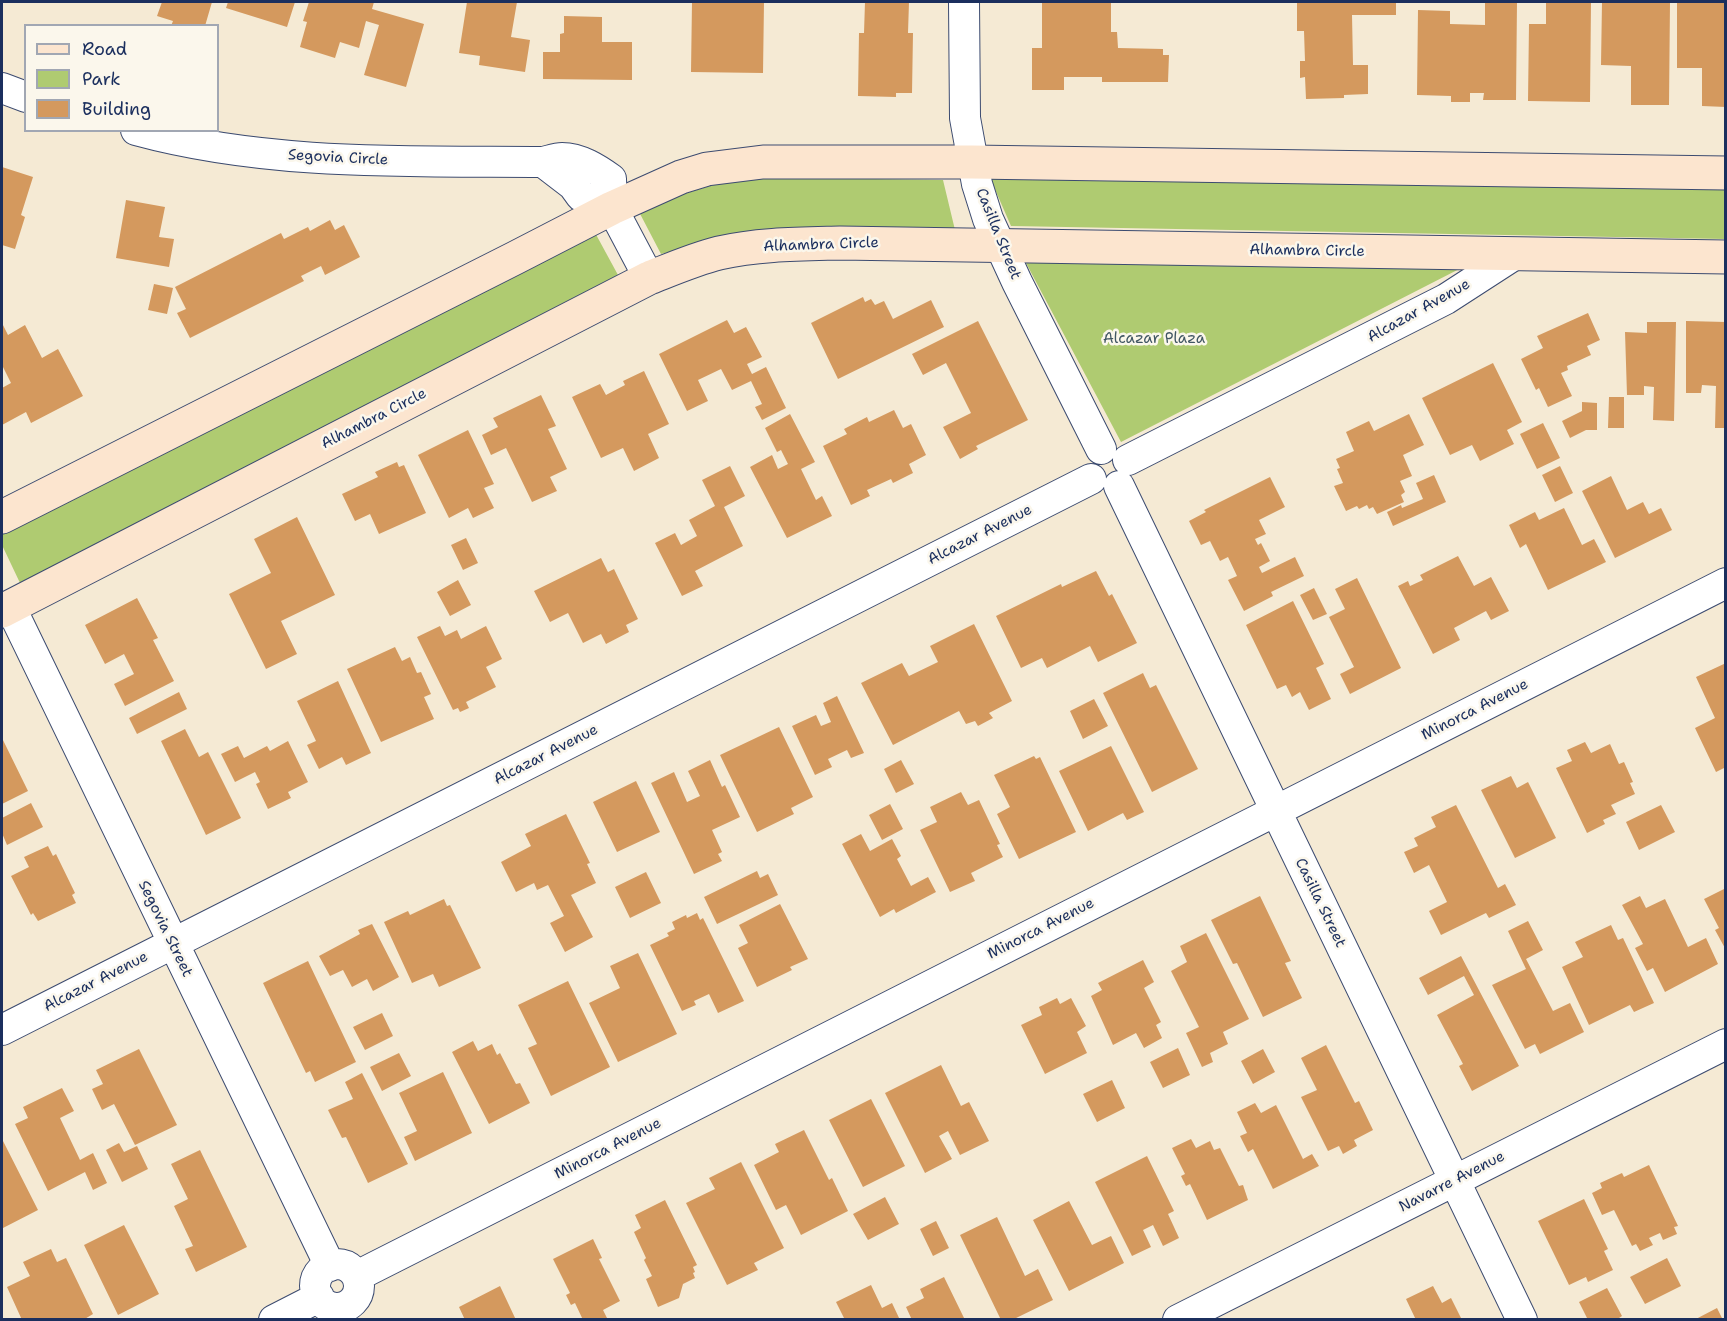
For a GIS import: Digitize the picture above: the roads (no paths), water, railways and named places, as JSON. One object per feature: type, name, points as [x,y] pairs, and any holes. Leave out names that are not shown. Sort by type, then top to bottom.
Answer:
[{"type":"street","name":"Casilla Street","points":[[964,2],[965,118],[972,162],[988,219],[1522,1320]]},
{"type":"street","points":[[2,88],[24,96]]},
{"type":"street","name":"Segovia Circle","points":[[145,132],[205,145],[327,159],[543,162],[562,158],[582,162],[611,179],[612,208],[649,278]]},
{"type":"street","points":[[2,517],[612,208],[681,177],[707,169],[763,162],[972,162],[1725,173]]},
{"type":"street","name":"Alhambra Circle","points":[[4,603],[649,278],[700,258],[720,253],[775,245],[840,243],[1725,257]]},
{"type":"street","name":"Alcazar Avenue","points":[[2,1030],[1446,299],[1514,255]]},
{"type":"street","name":"Minorca Avenue","points":[[343,1271],[1275,811],[1725,583]]},
{"type":"street","name":"Segovia Street","points":[[4,603],[172,944],[343,1271]]},
{"type":"street","name":"Navarre Avenue","points":[[1178,1320],[1725,1044]]},
{"type":"street","points":[[343,1271],[359,1289],[351,1312],[332,1307],[319,1298],[316,1288],[321,1272],[343,1271]]},
{"type":"street","points":[[274,1320],[319,1298]]},
{"type":"park label","name":"Alcazar Plaza","points":[[1154,339]]}]
